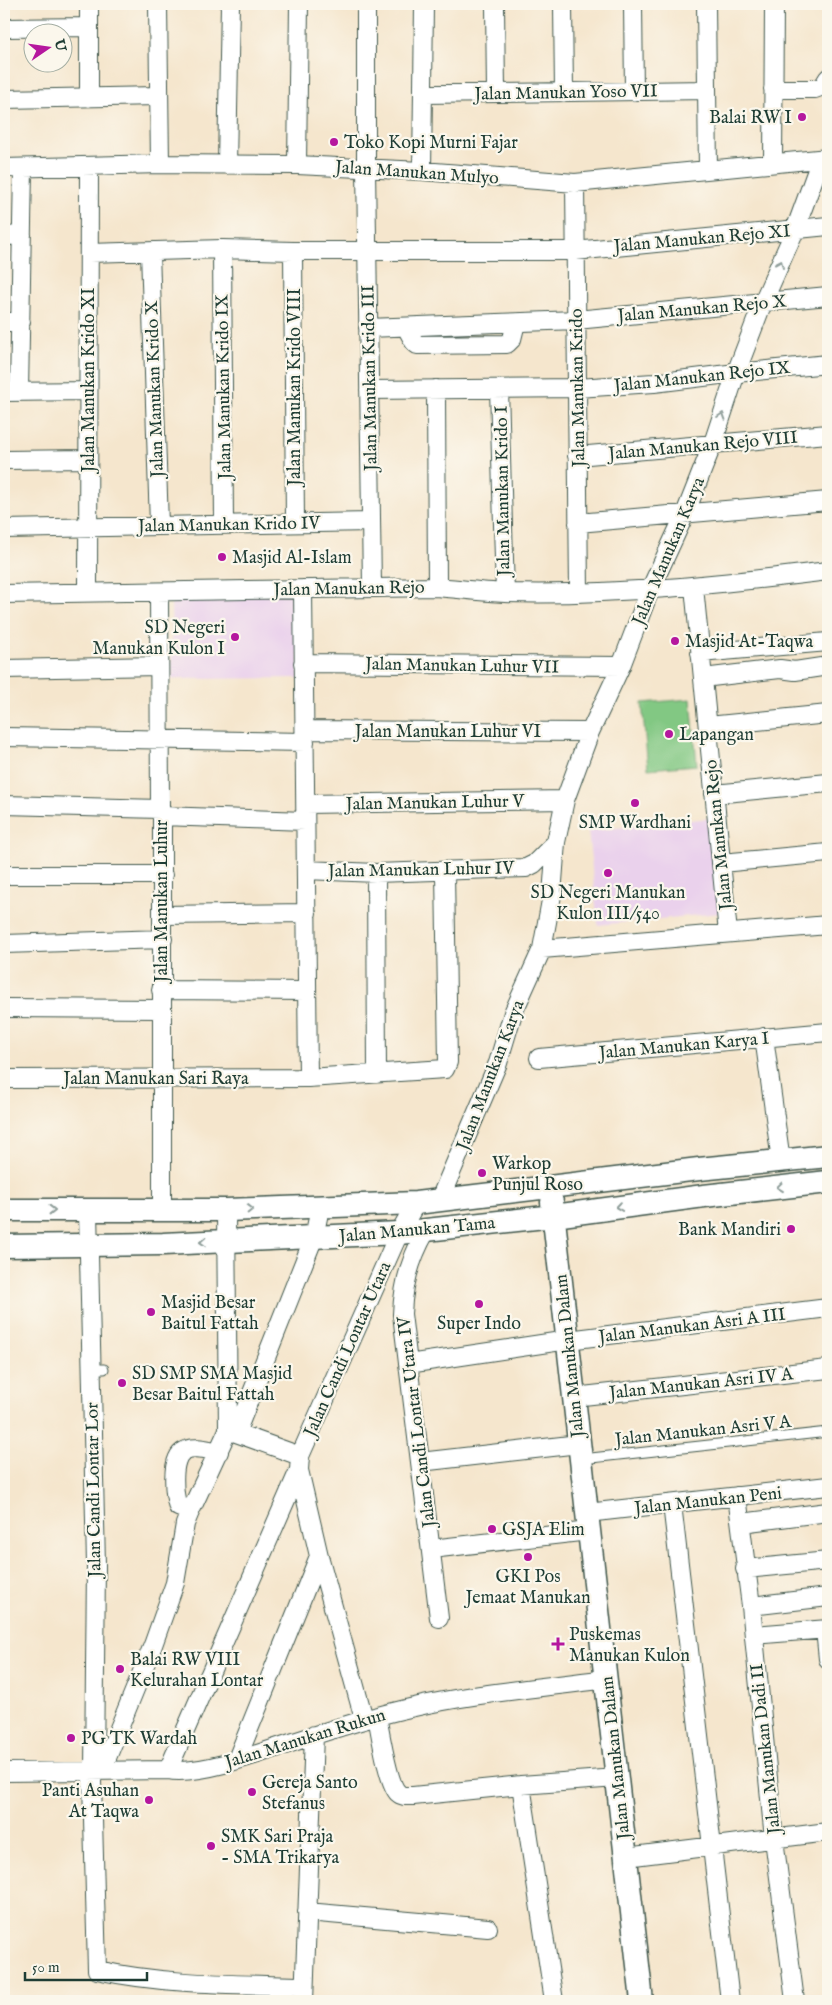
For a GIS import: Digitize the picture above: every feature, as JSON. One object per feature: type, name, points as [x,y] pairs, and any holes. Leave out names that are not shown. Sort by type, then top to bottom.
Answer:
[{"type":"street","points":[[89,4],[89,98]]},
{"type":"street","points":[[158,4],[160,164]]},
{"type":"street","points":[[227,165],[230,4]]},
{"type":"street","points":[[297,165],[299,4]]},
{"type":"street","name":"Jalan Manukan Krido III","points":[[366,4],[366,168],[372,587]]},
{"type":"street","points":[[422,171],[424,4]]},
{"type":"street","points":[[495,4],[496,93]]},
{"type":"street","points":[[563,4],[564,92]]},
{"type":"street","points":[[633,4],[634,92]]},
{"type":"street","points":[[706,4],[708,170]]},
{"type":"street","points":[[773,163],[774,4]]},
{"type":"street","points":[[4,28],[89,27]]},
{"type":"street","points":[[773,89],[815,89],[823,86],[828,78]]},
{"type":"street","name":"Jalan Manukan Yoso VII","points":[[424,94],[707,90]]},
{"type":"street","points":[[4,99],[159,96]]},
{"type":"street","name":"Jalan Manukan Mulyo","points":[[4,168],[160,164],[297,165],[422,171],[575,182],[825,158]]},
{"type":"street","name":"Jalan Manukan Karya","points":[[439,1201],[498,1063],[512,1013],[542,949],[552,895],[556,842],[565,800],[590,732],[621,666],[650,590],[685,514],[713,443],[762,302],[825,158]]},
{"type":"street","name":"Jalan Manukan Krido XI","points":[[88,592],[89,167]]},
{"type":"street","points":[[23,168],[22,235],[12,322],[12,392],[88,391]]},
{"type":"street","name":"Jalan Manukan Krido","points":[[575,182],[579,593]]},
{"type":"street","name":"Jalan Manukan Rejo XI","points":[[89,253],[222,249],[293,251],[575,251],[828,226]]},
{"type":"street","points":[[4,236],[22,235]]},
{"type":"street","name":"Jalan Manukan Krido IX","points":[[222,249],[224,524]]},
{"type":"street","name":"Jalan Manukan Krido VIII","points":[[293,251],[294,523]]},
{"type":"street","name":"Jalan Manukan Krido X","points":[[150,252],[159,525]]},
{"type":"street","name":"Jalan Manukan Rejo X","points":[[368,328],[576,320],[828,296]]},
{"type":"street","name":"Jalan Manukan Rejo IX","points":[[369,390],[576,388],[654,384],[736,373],[828,364]]},
{"type":"street","points":[[436,389],[437,587]]},
{"type":"street","name":"Jalan Manukan Krido I","points":[[499,389],[504,593]]},
{"type":"street","name":"Jalan Manukan Rejo VIII","points":[[577,456],[828,434]]},
{"type":"street","points":[[4,460],[88,459]]},
{"type":"street","points":[[578,523],[828,501]]},
{"type":"street","name":"Jalan Manukan Krido IV","points":[[4,529],[371,522]]},
{"type":"street","name":"Jalan Manukan Rejo","points":[[4,594],[372,587],[437,587],[504,593],[579,593],[694,587],[828,571]]},
{"type":"street","name":"Jalan Manukan Rejo","points":[[694,587],[728,934]]},
{"type":"street","points":[[303,589],[308,1078]]},
{"type":"street","name":"Jalan Manukan Luhur","points":[[159,592],[159,740],[163,875],[161,990],[162,1210]]},
{"type":"street","points":[[700,652],[828,642]]},
{"type":"street","name":"Jalan Manukan Luhur VII","points":[[303,663],[621,666]]},
{"type":"street","points":[[4,669],[159,666]]},
{"type":"street","points":[[703,678],[778,669],[796,672],[828,666]]},
{"type":"street","points":[[708,726],[828,714]]},
{"type":"street","name":"Jalan Manukan Luhur VI","points":[[4,736],[159,740],[590,732]]},
{"type":"street","points":[[714,794],[828,783]]},
{"type":"street","name":"Jalan Manukan Luhur V","points":[[4,804],[161,812],[305,812],[565,800]]},
{"type":"street","name":"Jalan Manukan Luhur IV","points":[[306,870],[376,873],[526,868],[534,864],[556,842]]},
{"type":"street","points":[[721,864],[828,853]]},
{"type":"street","name":"Jalan Manukan Sari Raya","points":[[4,1079],[308,1078],[445,1069],[448,1062],[445,872]]},
{"type":"street","points":[[376,873],[377,1074]]},
{"type":"street","points":[[4,875],[163,875]]},
{"type":"street","points":[[163,915],[307,913]]},
{"type":"street","points":[[542,949],[828,925]]},
{"type":"street","points":[[4,944],[163,939]]},
{"type":"street","points":[[161,990],[307,991]]},
{"type":"street","points":[[4,1008],[161,1009]]},
{"type":"street","name":"Jalan Manukan Karya I","points":[[539,1058],[828,1032]]},
{"type":"street","points":[[764,1037],[781,1161]]},
{"type":"street","name":"Jalan Manukan Tama","points":[[4,1210],[226,1210],[416,1203],[699,1169],[828,1156]]},
{"type":"street","points":[[699,1169],[704,1196]]},
{"type":"street","name":"Jalan Manukan Tama","points":[[4,1246],[90,1246],[426,1231],[828,1182]]},
{"type":"street","name":"Jalan Manukan Dalam","points":[[551,1188],[642,2001]]},
{"type":"street","name":"Jalan Candi Lontar Utara","points":[[168,1770],[399,1233],[416,1203]]},
{"type":"street","points":[[98,1770],[153,1645],[175,1583],[185,1524],[219,1452],[232,1431],[314,1237],[320,1208]]},
{"type":"street","name":"Jalan Candi Lontar Lor","points":[[88,1210],[97,1369],[98,1770],[92,1781],[97,1970],[129,1977],[216,1983],[304,1994]]},
{"type":"street","points":[[226,1210],[232,1431]]},
{"type":"street","name":"Jalan Candi Lontar Utara IV","points":[[426,1231],[414,1257],[402,1302],[403,1330],[439,1618]]},
{"type":"street","name":"Jalan Manukan Asri A III","points":[[408,1364],[568,1340],[828,1308]]},
{"type":"street","name":"Jalan Manukan Asri IV A","points":[[574,1397],[828,1369]]},
{"type":"street","points":[[232,1431],[299,1463],[319,1556],[396,1792],[401,1796],[617,1778]]},
{"type":"street","points":[[190,1512],[178,1507],[175,1497],[174,1484],[178,1457],[183,1451],[194,1448],[219,1452]]},
{"type":"street","points":[[420,1462],[580,1452]]},
{"type":"street","name":"Jalan Manukan Peni","points":[[430,1549],[588,1522],[672,1504],[828,1486]]},
{"type":"street","name":"Jalan Manukan Dadi II","points":[[737,1496],[751,1606],[774,1839],[795,2001]]},
{"type":"street","points":[[672,1504],[710,1846],[730,2001]]},
{"type":"street","points":[[741,1523],[828,1512]]},
{"type":"street","points":[[237,1759],[319,1556]]},
{"type":"street","points":[[745,1569],[828,1561]]},
{"type":"street","points":[[751,1606],[828,1597]]},
{"type":"street","points":[[754,1635],[827,1629],[828,1659]]},
{"type":"street","name":"Jalan Manukan Rukun","points":[[4,1772],[168,1770],[180,1773],[237,1759],[371,1718],[449,1700],[606,1679]]},
{"type":"street","points":[[304,1994],[314,1735]]},
{"type":"street","points":[[521,1785],[554,2001]]},
{"type":"street","points":[[626,1857],[828,1832]]},
{"type":"street","points":[[307,1912],[488,1928]]},
{"type":"lane","name":"Jalan Manukan Asri V A","points":[[580,1452],[828,1432]]},
{"type":"shaded area","name":"SD Negeri Manukan Kulon I","points":[[298,594],[299,678],[172,679],[171,595]]},
{"type":"shaded area","points":[[710,818],[720,913],[598,925],[588,831]]},
{"type":"green space","name":"Lapangan","points":[[691,699],[697,765],[648,769],[642,703]]},
{"type":"place","name":"Balai RW I","points":[[802,117]]},
{"type":"place","name":"Toko Kopi Murni Fajar","points":[[334,142]]},
{"type":"place","name":"Masjid Al-Islam","points":[[222,557]]},
{"type":"place","name":"SD Negeri Manukan Kulon I","points":[[235,637]]},
{"type":"place","name":"Masjid At-Taqwa","points":[[675,641]]},
{"type":"place","name":"Lapangan","points":[[669,734]]},
{"type":"place","name":"SMP Wardhani","points":[[635,803]]},
{"type":"place","name":"SD Negeri Manukan Kulon III/540","points":[[608,873]]},
{"type":"place","name":"Warkop Punjul Roso","points":[[482,1173]]},
{"type":"place","name":"Bank Mandiri","points":[[791,1229]]},
{"type":"place","name":"Super Indo","points":[[479,1304]]},
{"type":"place","name":"Masjid Besar Baitul Fattah","points":[[151,1312]]},
{"type":"place","name":"SD SMP SMA Masjid Besar Baitul Fattah","points":[[122,1383]]},
{"type":"place","name":"GSJA Elim","points":[[492,1529]]},
{"type":"place","name":"GKI Pos Jemaat Manukan","points":[[528,1557]]},
{"type":"place","name":"Puskemas Manukan Kulon","points":[[558,1644]]},
{"type":"place","name":"Balai RW VIII Kelurahan Lontar","points":[[120,1669]]},
{"type":"place","name":"PG TK Wardah","points":[[71,1738]]},
{"type":"place","name":"Gereja Santo Stefanus","points":[[252,1792]]},
{"type":"place","name":"Panti Asuhan At Taqwa","points":[[149,1800]]},
{"type":"place","name":"SMK Sari Praja - SMA Trikarya","points":[[211,1846]]}]
